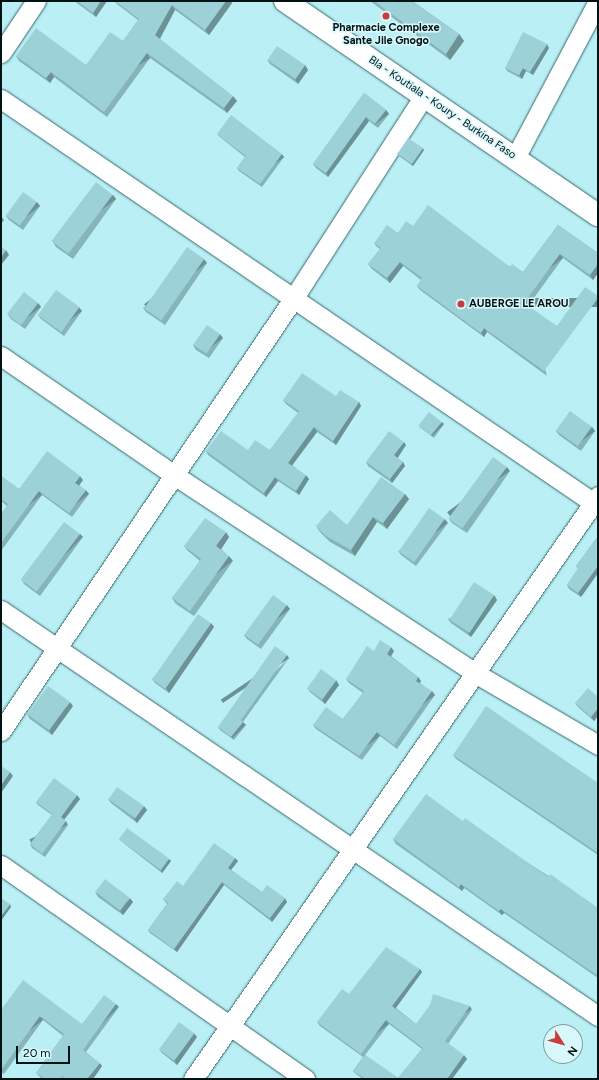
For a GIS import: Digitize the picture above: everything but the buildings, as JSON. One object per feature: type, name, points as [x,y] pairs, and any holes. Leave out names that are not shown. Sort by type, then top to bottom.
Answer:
[{"type":"main road","name":"Bla - Koutiala - Koury - Burkina Faso","points":[[285,1],[598,215]]},
{"type":"street","points":[[1,53],[36,1]]},
{"type":"street","points":[[515,158],[598,1]]},
{"type":"street","points":[[1,731],[293,298],[424,96]]},
{"type":"street","points":[[1,99],[596,502],[475,673],[193,1079]]},
{"type":"street","points":[[1,356],[174,475],[475,673],[598,745]]},
{"type":"street","points":[[1,610],[598,1016]]},
{"type":"street","points":[[1,865],[229,1027],[305,1079]]},
{"type":"place","name":"Pharmacie Complexe Sante Jile Gnogo","points":[[386,16]]},
{"type":"place","name":"AUBERGE LE AROU","points":[[461,304]]}]
